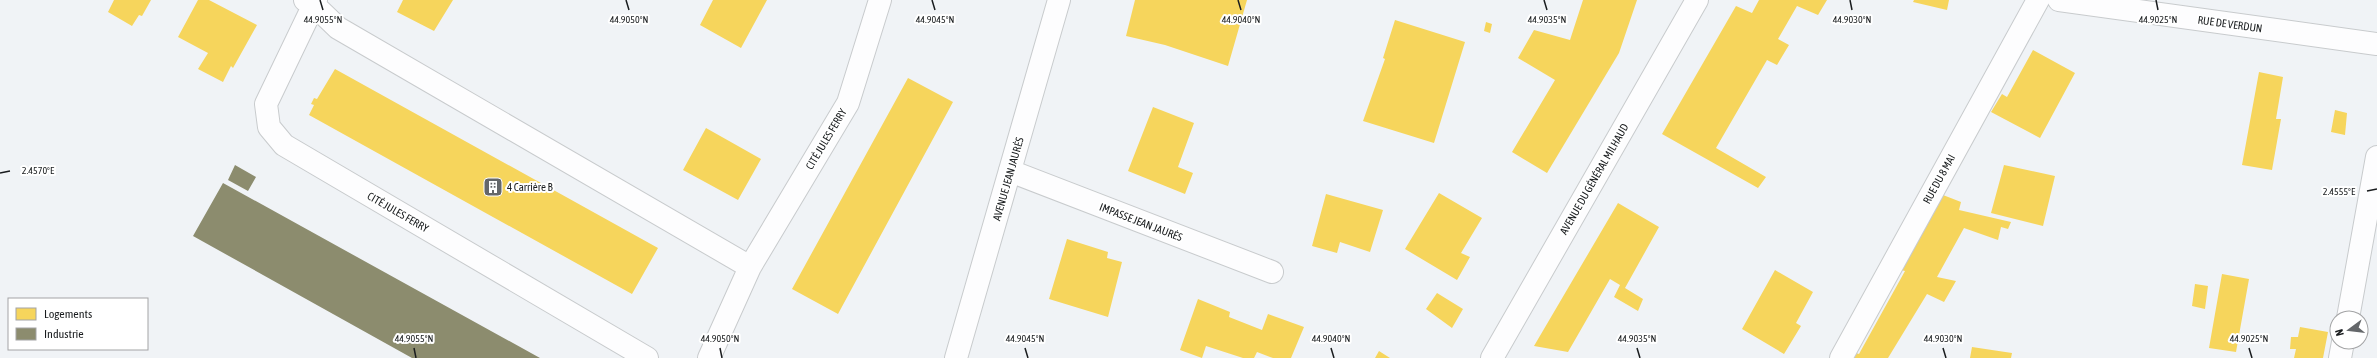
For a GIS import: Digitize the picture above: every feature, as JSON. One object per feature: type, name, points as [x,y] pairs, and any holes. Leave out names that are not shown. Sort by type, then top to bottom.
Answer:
[{"type":"street","name":"CITÉ JULES FERRY","points":[[709,358],[750,267],[848,103],[880,0]]},
{"type":"street","name":"AVENUE JEAN JAURÈS","points":[[956,358],[1060,0]]},
{"type":"street","name":"AVENUE DU GÉNÉRAL MILHAUD","points":[[1494,358],[1697,0]]},
{"type":"street","name":"RUE DU 8 MAI","points":[[1841,358],[2038,0]]},
{"type":"street","name":"RUE DE VERDUN","points":[[2059,0],[2377,44]]},
{"type":"street","name":"CITÉ JULES FERRY","points":[[647,358],[284,146],[269,127],[266,104],[311,1],[338,28],[750,267]]},
{"type":"street","points":[[2349,310],[2377,157]]},
{"type":"street","name":"IMPASSE JEAN JAURÈS","points":[[1010,171],[1272,272]]},
{"type":"building: Logements","points":[[114,0],[151,0],[142,16],[139,15],[132,26],[108,12]]},
{"type":"building: Logements","points":[[198,0],[209,0],[257,25],[233,68],[231,66],[223,82],[198,69],[208,53],[178,37]]},
{"type":"building: Logements","points":[[403,0],[453,0],[434,31],[397,12]]},
{"type":"building: Logements","points":[[713,0],[767,0],[741,48],[700,25]]},
{"type":"building: Logements","points":[[1135,0],[1247,0],[1228,66],[1165,45],[1126,36]]},
{"type":"building: Logements","points":[[1583,0],[1637,0],[1619,53],[1547,173],[1512,152],[1555,80],[1518,58],[1534,30],[1570,40]]},
{"type":"building: Logements","points":[[1759,0],[1827,0],[1818,15],[1797,6],[1778,39],[1789,45],[1777,65],[1767,60],[1716,148],[1766,177],[1758,188],[1662,134],[1736,6],[1752,13]]},
{"type":"building: Logements","points":[[1914,0],[1949,0],[1947,10],[1913,2]]},
{"type":"building: Logements","points":[[1395,20],[1465,42],[1434,143],[1363,121],[1385,59],[1383,58]]},
{"type":"building: Logements","points":[[1486,22],[1492,24],[1490,33],[1484,31]]},
{"type":"building: Logements","points":[[2033,50],[2075,73],[2040,138],[1991,112],[2002,94],[2007,97]]},
{"type":"building: Logements","name":"4 Carrière B","points":[[335,69],[658,248],[632,294],[309,115],[314,105],[311,104],[314,98],[317,99]]},
{"type":"building: Logements","points":[[2259,72],[2283,77],[2276,119],[2281,119],[2272,170],[2242,165]]},
{"type":"building: Logements","points":[[908,78],[953,102],[838,314],[792,289]]},
{"type":"building: Logements","points":[[1153,107],[1194,123],[1178,167],[1193,173],[1185,194],[1128,171]]},
{"type":"building: Logements","points":[[2335,110],[2347,113],[2345,135],[2331,132]]},
{"type":"building: Logements","points":[[706,128],[761,159],[738,200],[683,170]]},
{"type":"building: Logements","points":[[2004,165],[2055,176],[2043,226],[1991,213]]},
{"type":"building: Logements","points":[[1439,193],[1482,218],[1461,253],[1470,257],[1457,280],[1405,249]]},
{"type":"building: Logements","points":[[1326,194],[1383,210],[1370,252],[1340,242],[1337,253],[1312,246]]},
{"type":"building: Logements","points":[[1943,195],[1961,202],[1959,210],[2011,222],[2008,229],[2001,227],[1998,240],[1964,228],[1937,277],[1956,281],[1944,302],[1927,294],[1888,358],[1853,358],[1856,353],[1859,354],[1905,271],[1901,270]]},
{"type":"building: Logements","points":[[1618,203],[1659,227],[1625,288],[1643,299],[1638,311],[1614,297],[1620,285],[1610,279],[1568,352],[1534,346]]},
{"type":"building: Logements","points":[[1067,239],[1108,252],[1107,258],[1122,262],[1108,317],[1049,299]]},
{"type":"building: Logements","points":[[1775,270],[1813,292],[1796,323],[1801,326],[1784,354],[1742,329]]},
{"type":"building: Logements","points":[[2222,274],[2249,279],[2236,352],[2209,348]]},
{"type":"building: Logements","points":[[2195,284],[2208,286],[2205,309],[2192,306]]},
{"type":"building: Logements","points":[[1437,293],[1463,309],[1452,328],[1426,309]]},
{"type":"building: Logements","points":[[1198,299],[1230,312],[1229,317],[1262,330],[1268,314],[1304,327],[1291,358],[1273,358],[1257,352],[1254,358],[1243,358],[1206,346],[1202,358],[1180,350]]},
{"type":"building: Logements","points":[[2300,327],[2328,332],[2323,358],[2294,358],[2296,349],[2290,349],[2291,337],[2298,337]]},
{"type":"building: Logements","points":[[1972,347],[2012,353],[2011,358],[1970,358]]},
{"type":"building: Logements","points":[[1379,351],[1390,358],[1375,358]]},
{"type":"building: Industrie","points":[[235,165],[256,177],[248,191],[228,180]]},
{"type":"building: Industrie","points":[[223,183],[540,358],[412,358],[193,236]]},
{"type":"place","name":"4 Carrière B","points":[[493,187]]}]
